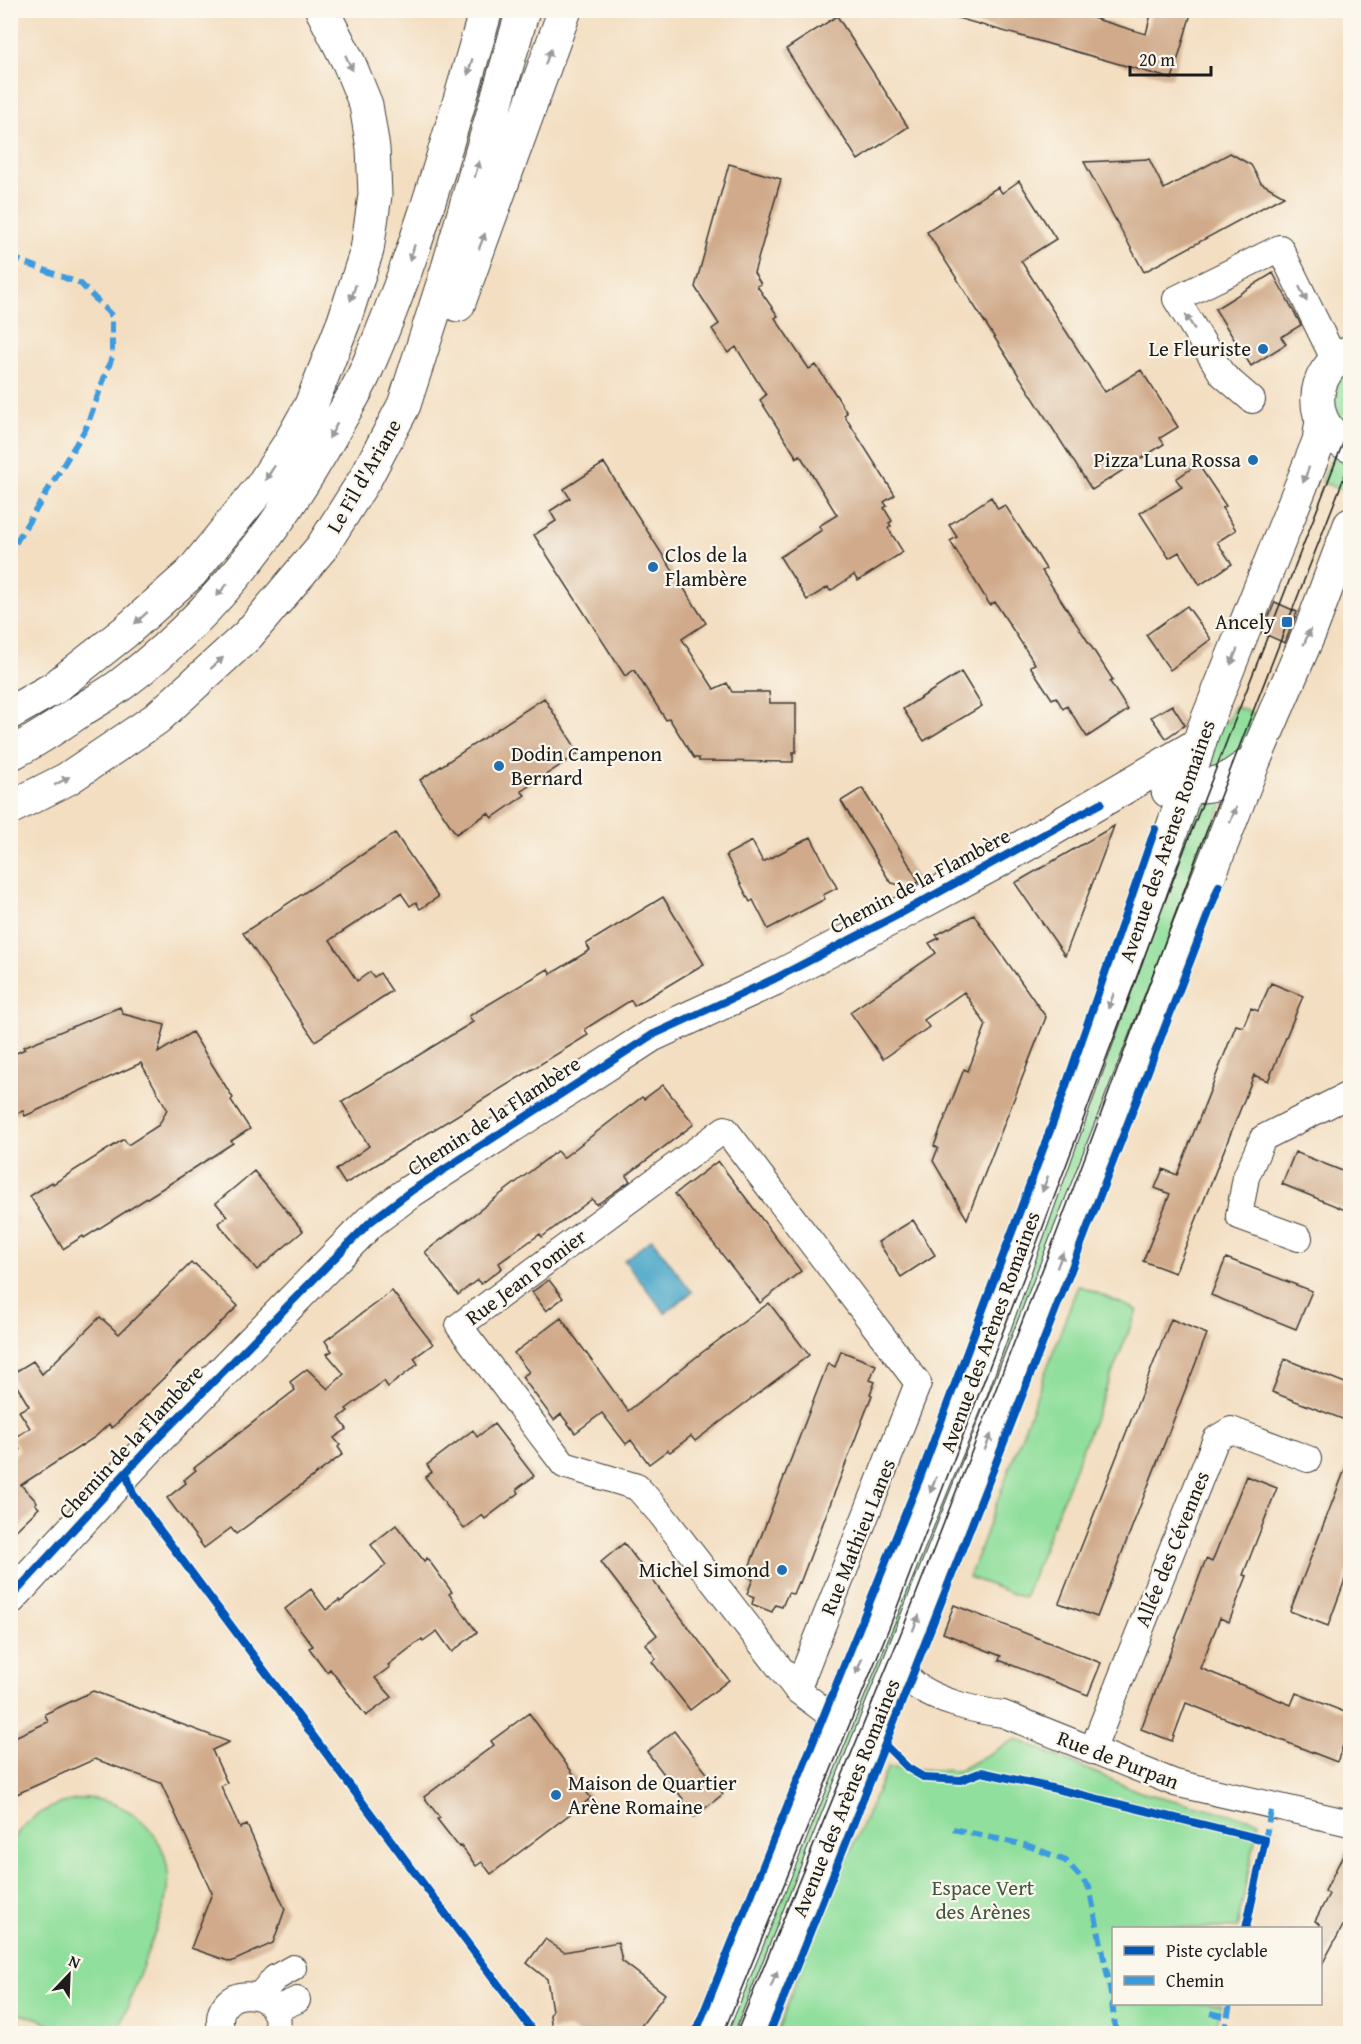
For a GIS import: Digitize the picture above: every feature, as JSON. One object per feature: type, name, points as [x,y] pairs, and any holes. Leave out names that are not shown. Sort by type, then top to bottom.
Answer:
[{"type":"main road","points":[[10,713],[54,688],[125,632],[191,573],[261,487],[311,405],[344,321],[367,250],[375,195],[373,148],[366,105],[349,63],[322,10]]},
{"type":"main road","points":[[10,754],[123,683],[194,622],[248,560],[308,477],[363,377],[407,271],[486,10]]},
{"type":"main road","name":"Le Fil d'Ariane","points":[[10,808],[67,779],[156,719],[248,635],[322,547],[365,479],[404,405],[448,268],[523,10]]},
{"type":"main road","points":[[404,405],[432,374],[497,201],[564,10]]},
{"type":"main road","name":"Avenue des Arènes Romaines","points":[[709,2034],[971,1390],[1187,787],[1199,744],[1319,441],[1322,420],[1318,406],[1318,392],[1322,378],[1329,366],[1343,356]]},
{"type":"main road","points":[[1322,420],[1331,433],[1350,446]]},
{"type":"main road","name":"Avenue des Arènes Romaines","points":[[752,2034],[905,1674],[1017,1369],[1254,761],[1311,629],[1350,525]]},
{"type":"main road","name":"Chemin de la Flambère","points":[[10,1598],[171,1423],[370,1222],[411,1191],[652,1035],[774,979],[894,917],[1101,803],[1199,744]]},
{"type":"main road","name":"Chemin de la Flambère","points":[[1101,803],[1210,785],[1226,780],[1254,761]]},
{"type":"street","points":[[1252,400],[1222,374],[1176,298],[1280,248],[1343,356]]},
{"type":"street","points":[[1299,1239],[1239,1216],[1246,1178],[1263,1138],[1350,1094]]},
{"type":"street","name":"Rue Jean Pomier","points":[[837,1719],[797,1690],[661,1514],[637,1487],[564,1465],[459,1326],[725,1129],[918,1383]]},
{"type":"street","name":"Rue Mathieu Lanes","points":[[797,1690],[918,1383]]},
{"type":"street","name":"Allée des Cévennes","points":[[1092,1751],[1216,1439],[1231,1430],[1308,1459]]},
{"type":"street","name":"Rue de Purpan","points":[[905,1674],[922,1689],[950,1701],[1003,1714],[1175,1783],[1350,1823]]},
{"type":"street","points":[[218,2020],[225,2006],[240,1995],[276,2010],[275,1978],[293,1968]]},
{"type":"green space","points":[[1350,370],[1350,426],[1338,412],[1334,398],[1338,384]]},
{"type":"green space","points":[[1335,450],[1350,457],[1350,479],[1345,492],[1322,482]]},
{"type":"green space","points":[[1234,706],[1257,715],[1241,755],[1209,776],[1209,741],[1217,720],[1227,723]]},
{"type":"green space","points":[[1228,790],[743,2033],[717,2034],[1189,803]]},
{"type":"green space","points":[[1078,1285],[1137,1310],[1024,1598],[969,1577]]},
{"type":"green space","name":"Espace Vert des Arènes","points":[[1016,1739],[1140,1792],[1259,1821],[1237,1927],[1112,1927],[1112,2005],[1221,2005],[1215,2033],[777,2033],[816,1926],[888,1768],[958,1771]]},
{"type":"green space","points":[[86,1798],[116,1805],[141,1820],[159,1844],[168,1873],[168,1887],[163,1910],[118,2033],[59,2033],[40,2019],[11,2012],[10,1848],[23,1827],[41,1812],[63,1803]]},
{"type":"water","points":[[652,1239],[692,1292],[665,1313],[624,1260]]},
{"type":"building","points":[[955,10],[1066,10],[1146,34],[1152,10],[1192,10],[1172,79],[954,17]]},
{"type":"building","points":[[837,16],[908,127],[858,160],[786,49]]},
{"type":"building","points":[[1230,153],[1251,165],[1261,183],[1284,196],[1144,272],[1084,162],[1149,159],[1164,189]]},
{"type":"building","points":[[729,164],[781,179],[754,273],[761,284],[757,286],[778,316],[775,318],[809,369],[816,365],[836,395],[847,413],[844,415],[895,495],[884,502],[887,506],[884,508],[892,521],[888,528],[903,552],[858,581],[854,575],[830,591],[828,587],[807,600],[780,557],[822,530],[819,526],[837,515],[800,455],[797,458],[760,400],[766,395],[736,347],[728,353],[712,329],[719,324],[695,287]]},
{"type":"building","points":[[1019,181],[1056,239],[1021,261],[1105,392],[1141,370],[1178,427],[1160,438],[1164,444],[1092,490],[927,232],[998,187],[1002,193]]},
{"type":"building","points":[[1273,273],[1301,325],[1281,337],[1286,344],[1251,366],[1215,309]]},
{"type":"building","points":[[604,463],[706,623],[682,639],[714,689],[727,683],[732,692],[769,692],[770,703],[796,703],[796,752],[793,752],[793,762],[699,761],[699,758],[694,758],[669,718],[666,720],[634,670],[625,676],[534,535],[556,521],[550,511],[570,498],[564,489]]},
{"type":"building","points":[[1198,464],[1226,506],[1222,508],[1236,530],[1217,542],[1232,564],[1200,585],[1179,552],[1169,558],[1140,513],[1182,487],[1176,479]]},
{"type":"building","points":[[991,497],[998,509],[1005,505],[1038,556],[1046,569],[1042,571],[1113,680],[1110,682],[1128,710],[1087,737],[1067,706],[1063,709],[1056,697],[1052,699],[1030,666],[1035,664],[995,602],[990,605],[950,541],[957,537],[949,525]]},
{"type":"building","points":[[1275,602],[1297,612],[1285,643],[1262,633]]},
{"type":"building","points":[[1187,606],[1211,639],[1170,670],[1146,635]]},
{"type":"building","points":[[961,672],[982,706],[924,741],[903,709]]},
{"type":"building","name":"Dodin Campenon Bernard","points":[[544,698],[579,753],[521,791],[525,795],[492,818],[488,813],[456,834],[420,780]]},
{"type":"building","points":[[1172,705],[1185,725],[1166,738],[1151,717]]},
{"type":"building","points":[[862,788],[919,882],[910,887],[892,883],[889,880],[841,801]]},
{"type":"building","points":[[1114,826],[1065,956],[1015,883]]},
{"type":"building","points":[[395,833],[438,897],[420,909],[416,902],[410,906],[401,893],[330,940],[357,981],[370,972],[374,977],[380,973],[392,991],[315,1041],[243,933]]},
{"type":"building","points":[[811,837],[837,888],[823,895],[825,899],[768,929],[753,900],[750,902],[726,855],[752,841],[763,862]]},
{"type":"building","points":[[663,897],[704,964],[634,1006],[631,1000],[585,1029],[588,1035],[345,1184],[336,1170],[369,1146],[342,1102],[473,1022],[469,1016],[548,969],[551,974],[590,950],[586,944]]},
{"type":"building","points":[[974,915],[1046,1017],[967,1219],[933,1161],[938,1148],[934,1146],[964,1069],[968,1071],[986,1025],[964,992],[924,1020],[929,1027],[883,1059],[850,1012],[936,953],[929,943],[939,938],[936,935]]},
{"type":"building","points":[[1271,983],[1303,996],[1268,1081],[1254,1075],[1175,1273],[1143,1261],[1170,1194],[1155,1188],[1163,1169],[1177,1175],[1236,1025],[1243,1027],[1251,1008],[1258,1011]]},
{"type":"building","points":[[120,1007],[123,1014],[165,1025],[158,1053],[192,1032],[250,1129],[231,1141],[233,1143],[182,1176],[63,1249],[30,1196],[124,1139],[128,1145],[159,1125],[167,1109],[141,1063],[25,1116],[23,1111],[10,1116],[10,1056],[25,1049],[23,1047]]},
{"type":"building","points":[[663,1085],[694,1124],[626,1176],[630,1181],[599,1203],[596,1204],[592,1199],[542,1237],[540,1234],[499,1263],[502,1268],[481,1284],[477,1280],[458,1295],[425,1252],[557,1151],[563,1158],[642,1097],[644,1099]]},
{"type":"building","points":[[1295,1152],[1350,1174],[1350,1212],[1282,1184]]},
{"type":"building","points":[[718,1161],[801,1271],[760,1303],[675,1194]]},
{"type":"building","points":[[254,1171],[303,1231],[257,1270],[218,1223],[227,1216],[216,1203]]},
{"type":"building","points":[[913,1220],[935,1255],[901,1277],[878,1242]]},
{"type":"building","points":[[1226,1258],[1312,1291],[1296,1329],[1211,1295]]},
{"type":"building","points":[[191,1263],[195,1264],[238,1306],[112,1428],[109,1424],[95,1437],[21,1485],[37,1502],[35,1504],[39,1508],[10,1536],[10,1459],[20,1450],[13,1439],[30,1428],[19,1411],[29,1406],[10,1375],[33,1361],[42,1374],[100,1317],[119,1334]]},
{"type":"building","points":[[549,1280],[563,1298],[546,1311],[532,1292]]},
{"type":"building","points":[[392,1291],[433,1344],[414,1358],[418,1364],[388,1387],[384,1381],[346,1409],[348,1411],[339,1418],[347,1429],[334,1438],[343,1454],[236,1534],[231,1528],[204,1548],[167,1498],[186,1483],[184,1480],[196,1470],[194,1468],[295,1390],[290,1382],[307,1369],[328,1389],[344,1374],[327,1354],[332,1351],[325,1341]]},
{"type":"building","points":[[769,1303],[809,1355],[695,1441],[691,1436],[649,1464],[631,1440],[626,1444],[602,1413],[575,1433],[561,1414],[554,1420],[522,1377],[529,1372],[514,1353],[561,1318],[628,1411]]},
{"type":"building","points":[[1171,1319],[1207,1334],[1097,1617],[1059,1603]]},
{"type":"building","points":[[841,1351],[876,1365],[870,1380],[875,1382],[870,1394],[872,1395],[800,1583],[798,1582],[793,1594],[788,1593],[782,1607],[775,1605],[772,1612],[752,1604],[754,1597],[747,1594],[753,1579],[748,1577],[752,1566],[750,1565],[828,1363],[835,1367]]},
{"type":"building","points":[[1285,1359],[1350,1385],[1350,1422],[1272,1392]]},
{"type":"building","points":[[494,1424],[534,1476],[517,1489],[519,1493],[485,1519],[482,1515],[464,1529],[425,1477],[432,1472],[427,1465],[473,1430],[477,1437]]},
{"type":"building","points":[[1349,1459],[1350,1566],[1328,1626],[1290,1611]]},
{"type":"building","points":[[1246,1476],[1277,1488],[1243,1575],[1247,1576],[1229,1622],[1220,1618],[1200,1668],[1291,1705],[1296,1693],[1350,1714],[1350,1745],[1344,1743],[1337,1762],[1186,1703],[1172,1741],[1141,1729],[1206,1559],[1212,1562]]},
{"type":"building","points":[[396,1525],[424,1561],[427,1558],[452,1592],[449,1594],[477,1632],[452,1652],[437,1631],[423,1641],[422,1639],[375,1678],[392,1697],[366,1716],[330,1669],[327,1672],[309,1648],[313,1646],[285,1609],[311,1589],[326,1610],[339,1600],[340,1602],[386,1565],[371,1545]]},
{"type":"building","points":[[624,1543],[729,1680],[690,1710],[652,1662],[656,1659],[646,1644],[657,1635],[601,1562]]},
{"type":"building","points":[[954,1605],[1101,1663],[1088,1695],[999,1660],[1001,1656],[943,1633]]},
{"type":"building","points":[[93,1691],[229,1742],[212,1750],[227,1783],[221,1786],[240,1828],[247,1825],[285,1909],[273,1943],[231,1962],[191,1948],[212,1893],[161,1783],[95,1759],[10,1797],[10,1739],[48,1722],[45,1714]]},
{"type":"building","points":[[529,1713],[591,1798],[491,1874],[482,1862],[476,1866],[461,1846],[459,1847],[437,1819],[440,1818],[424,1797],[494,1745],[491,1741]]},
{"type":"building","points":[[674,1731],[723,1794],[694,1817],[647,1752]]},
{"type":"building","points":[[1350,1841],[1350,1913],[1322,1964],[1322,1927],[1315,1921],[1329,1894],[1325,1891]]},
{"type":"building","points":[[545,1939],[564,1952],[618,1942],[622,1961],[665,1994],[635,2034],[578,2034],[569,2028],[552,2030],[550,2015],[552,2011],[547,1979],[527,1963]]},
{"type":"tram line","points":[[723,2034],[891,1623],[1185,848],[1350,425]]},
{"type":"tram line","points":[[736,2034],[903,1628],[1057,1232],[1198,853],[1350,462]]},
{"type":"marked path","points":[[10,257],[81,284],[112,316],[112,357],[86,428],[10,552]]},
{"type":"marked path","points":[[1265,1840],[1272,1806]]},
{"type":"marked path","points":[[953,1829],[1029,1846],[1066,1861],[1089,1887],[1112,2003]]},
{"type":"marked path","points":[[1112,2005],[1116,2034]]},
{"type":"marked path","points":[[1224,2034],[1230,2005]]},
{"type":"marked path","points":[[1211,2013],[1227,2017]]},
{"type":"cycle path","points":[[10,1598],[156,1440],[370,1222],[411,1191],[652,1035],[774,979],[894,917],[1101,803]]},
{"type":"cycle path","points":[[695,2034],[919,1480],[1055,1117],[1155,829]]},
{"type":"cycle path","points":[[769,2034],[997,1461],[1219,886]]},
{"type":"cycle path","points":[[126,1473],[133,1494],[535,2034]]},
{"type":"cycle path","points":[[886,1746],[908,1768],[925,1778],[961,1780],[982,1772],[1265,1840],[1246,1927]]},
{"type":"place","name":"Le Fleuriste","points":[[1263,349]]},
{"type":"place","name":"Pizza Luna Rossa","points":[[1253,460]]},
{"type":"place","name":"Clos de la Flambère","points":[[653,567]]},
{"type":"place","name":"Ancely","points":[[1287,622]]},
{"type":"place","name":"Dodin Campenon Bernard","points":[[499,766]]},
{"type":"place","name":"Michel Simond","points":[[782,1570]]},
{"type":"place","name":"Maison de Quartier Arène Romaine","points":[[556,1795]]}]
